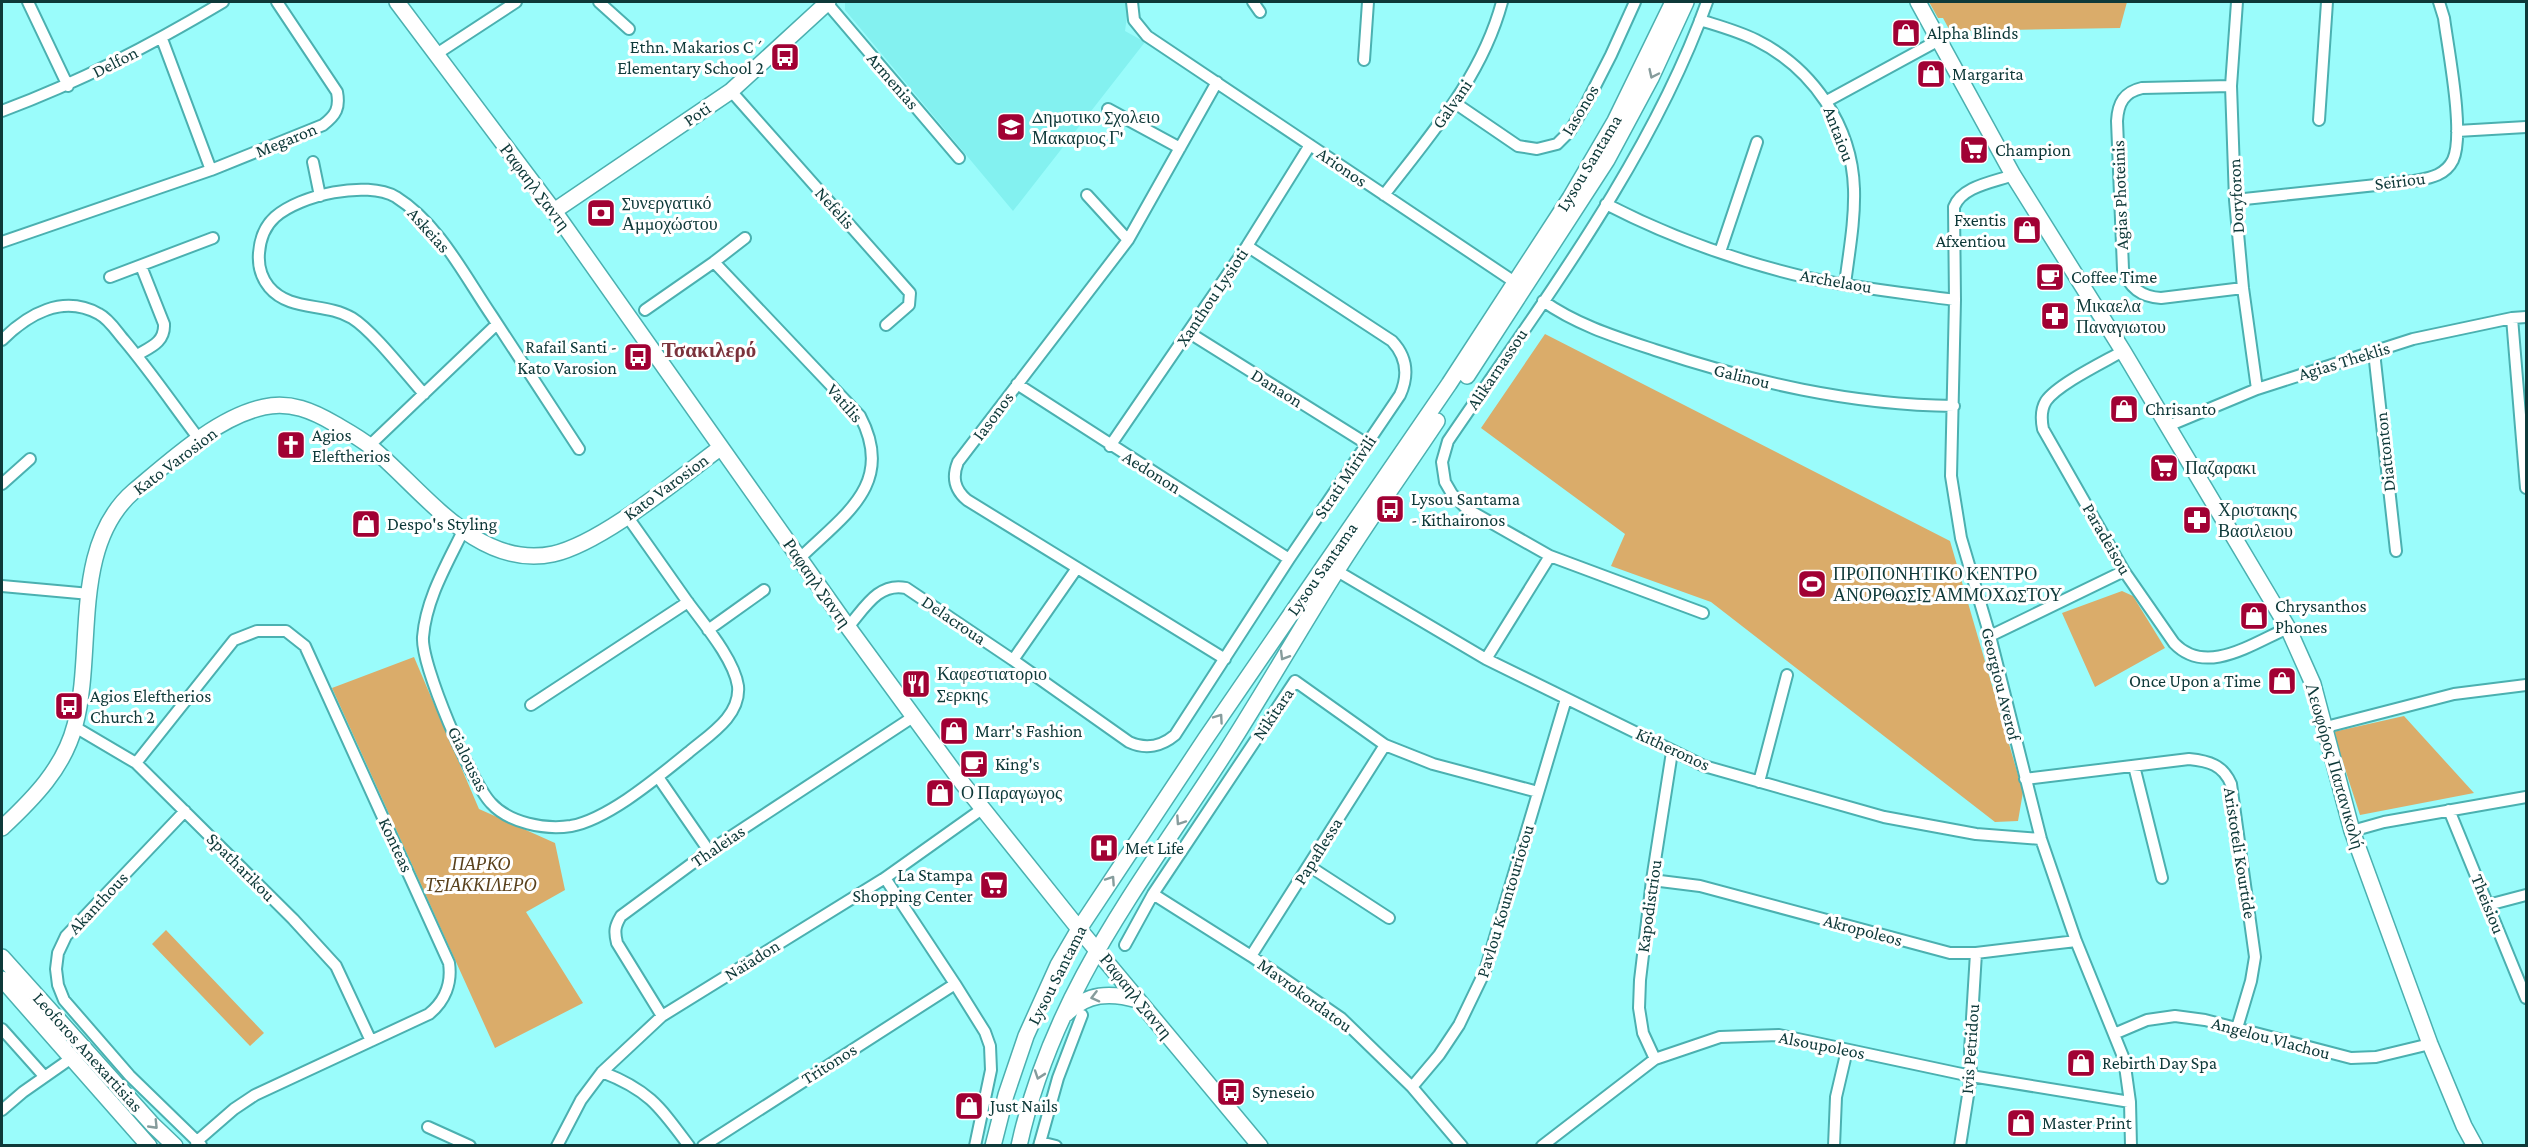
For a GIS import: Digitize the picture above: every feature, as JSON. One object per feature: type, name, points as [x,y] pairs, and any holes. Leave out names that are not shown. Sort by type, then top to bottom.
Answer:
[{"type":"street","points":[[28,2],[68,86]]},
{"type":"street","name":"Delfon","points":[[2,111],[68,86],[162,39],[223,2]]},
{"type":"street","name":"Megaron","points":[[2,242],[212,170],[323,125],[333,117],[338,109],[337,92],[276,2]]},
{"type":"street","name":"Ραφαηλ Σαντη","points":[[397,2],[554,212],[848,627],[982,809],[1260,1146]]},
{"type":"street","points":[[435,55],[516,2]]},
{"type":"street","points":[[599,2],[629,29]]},
{"type":"street","name":"Poti","points":[[554,212],[731,91],[827,2]]},
{"type":"street","name":"Armenias","points":[[827,2],[959,158]]},
{"type":"street","name":"Arionos","points":[[1132,2],[1132,14],[1136,25],[1159,44],[1520,286]]},
{"type":"street","points":[[1253,2],[1260,12]]},
{"type":"street","points":[[1364,60],[1368,2]]},
{"type":"street","name":"Galvani","points":[[1384,195],[1455,103],[1477,66],[1502,2]]},
{"type":"street","name":"Iasonos","points":[[1455,103],[1518,146],[1537,149],[1557,144],[1570,131],[1586,104],[1635,2]]},
{"type":"street","name":"Lysou Santama","points":[[1520,286],[1615,121],[1673,2]]},
{"type":"street","name":"Lysou Santama","points":[[1019,1146],[1039,1074],[1060,1020],[1097,949],[1227,749],[1331,567],[1449,384],[1607,160],[1651,78],[1686,2]]},
{"type":"street","name":"Alikarnassou","points":[[1703,613],[1550,556],[1467,509],[1452,494],[1445,482],[1442,470],[1448,441],[1606,204],[1668,91],[1707,2]]},
{"type":"street","name":"Λεωφόρος Παπανικολή","points":[[1918,2],[2013,175],[2123,351],[2288,628],[2313,684],[2352,831],[2430,1044],[2464,1126],[2475,1146]]},
{"type":"street","name":"Doryforon","points":[[2237,2],[2231,86],[2235,200],[2243,288],[2257,389]]},
{"type":"street","points":[[2319,120],[2327,2]]},
{"type":"street","name":"Seiriou","points":[[2235,200],[2434,177],[2446,169],[2453,160],[2457,131],[2444,18],[2439,2]]},
{"type":"street","name":"Antaiou","points":[[1700,20],[1741,33],[1772,49],[1794,65],[1827,101],[1847,148],[1854,186],[1854,216],[1845,284]]},
{"type":"street","points":[[162,39],[212,170]]},
{"type":"street","points":[[1827,101],[1939,40]]},
{"type":"street","name":"Iasonos","points":[[1217,82],[1128,240],[958,462],[954,475],[956,487],[967,500],[1225,659]]},
{"type":"street","name":"Agias Photeinis","points":[[2231,86],[2142,88],[2122,99],[2117,121],[2123,269],[2135,289],[2148,297],[2161,298],[2243,288]]},
{"type":"street","name":"Nefelis","points":[[731,91],[910,293],[909,305],[886,326]]},
{"type":"street","points":[[1108,109],[1180,148]]},
{"type":"street","points":[[2457,131],[2526,127]]},
{"type":"street","points":[[1720,252],[1757,142]]},
{"type":"street","name":"Xanthou Lysioti","points":[[1110,446],[1246,246],[1310,146]]},
{"type":"street","points":[[313,162],[320,196]]},
{"type":"street","name":"Georgiou Averof","points":[[2013,175],[1966,191],[1956,201],[1953,214],[1955,300],[1951,476],[1961,538],[1990,636],[2041,838],[2076,941],[2124,1059],[2130,1102],[2131,1146]]},
{"type":"street","name":"Askeias","points":[[424,394],[352,319],[327,308],[295,304],[280,297],[268,286],[261,273],[260,243],[264,229],[275,217],[290,208],[320,196],[370,189],[393,196],[412,208],[446,247],[579,449]]},
{"type":"street","points":[[1087,195],[1128,240]]},
{"type":"street","name":"Archelaou","points":[[1606,204],[1627,215],[1720,252],[1804,276],[1955,300]]},
{"type":"street","points":[[111,277],[213,238]]},
{"type":"street","points":[[645,309],[745,238]]},
{"type":"street","name":"Strati Mirivili","points":[[1155,746],[1170,739],[1180,729],[1289,559],[1400,395],[1404,384],[1405,364],[1400,350],[1392,341],[1246,246]]},
{"type":"street","name":"Vatilis","points":[[714,262],[860,416],[870,436],[872,470],[858,502],[800,558]]},
{"type":"street","points":[[137,355],[160,340],[164,333],[164,324],[141,266]]},
{"type":"street","name":"Galinou","points":[[1543,301],[1561,314],[1606,334],[1760,382],[1878,401],[1954,406]]},
{"type":"street","points":[[2,340],[20,322],[46,308],[74,306],[100,314],[137,355],[199,439]]},
{"type":"street","name":"Agias Theklis","points":[[2168,426],[2257,389],[2414,339],[2526,317]]},
{"type":"street","points":[[2512,318],[2526,488]]},
{"type":"street","points":[[370,445],[497,324]]},
{"type":"street","name":"Danaon","points":[[1188,332],[1367,444]]},
{"type":"street","name":"Paradeisou","points":[[2123,351],[2052,394],[2042,409],[2041,420],[2046,433],[2124,571],[2174,643],[2194,657],[2206,659],[2221,657],[2288,628]]},
{"type":"street","name":"Diattonton","points":[[2374,352],[2396,551]]},
{"type":"street","name":"Aedonon","points":[[1017,384],[1110,446],[1289,559]]},
{"type":"street","name":"Kato Varosion","points":[[2,828],[38,793],[50,777],[75,727],[81,692],[90,594],[98,550],[115,512],[133,493],[199,439],[252,410],[287,405],[320,415],[370,445],[463,531],[507,552],[542,555],[574,547],[627,516],[720,448]]},
{"type":"street","points":[[2,484],[30,459]]},
{"type":"street","name":"Gialousas","points":[[463,531],[438,583],[423,637],[429,672],[474,779],[491,804],[505,814],[524,822],[542,826],[570,826],[592,820],[657,777],[727,720],[736,703],[738,689],[736,673],[627,516]]},
{"type":"street","points":[[1486,659],[1550,556]]},
{"type":"street","name":"Lysou Santama","points":[[993,1146],[1006,1095],[1026,1036],[1058,965],[1079,929],[1206,738],[1331,567]]},
{"type":"street","name":"Kitheronos","points":[[1331,567],[1486,659],[1704,766],[1884,817],[1976,834],[2041,838]]},
{"type":"street","points":[[1013,660],[1077,568]]},
{"type":"street","points":[[1990,636],[2124,571]]},
{"type":"street","points":[[2,586],[90,594]]},
{"type":"street","name":"Delacroua","points":[[848,627],[875,595],[886,589],[900,587],[916,593],[1129,742],[1142,746],[1155,746]]},
{"type":"street","points":[[708,630],[764,590]]},
{"type":"street","points":[[531,705],[688,602]]},
{"type":"street","name":"Konteas","points":[[136,763],[234,640],[257,631],[286,631],[305,646],[449,963],[447,991],[436,1008],[429,1014],[244,1101],[198,1144]]},
{"type":"street","points":[[1759,782],[1787,675]]},
{"type":"street","name":"Nikitara","points":[[1125,945],[1153,894],[1295,681],[1385,745],[1433,764],[1538,792]]},
{"type":"street","points":[[2326,727],[2454,694],[2526,685]]},
{"type":"street","name":"Pavlou Kountouriotou","points":[[1412,1087],[1439,1055],[1474,998],[1485,971],[1566,699]]},
{"type":"street","name":"Thaleias","points":[[662,1016],[617,943],[614,932],[616,924],[630,908],[709,851],[913,717]]},
{"type":"street","name":"Spatharikou","points":[[75,727],[136,763],[293,919],[336,966],[371,1041]]},
{"type":"street","name":"Papaflessa","points":[[1251,956],[1385,745]]},
{"type":"street","name":"Kapodistriou","points":[[1655,1059],[1643,1032],[1639,1002],[1641,963],[1672,752]]},
{"type":"street","name":"Aristoteli Kourtide","points":[[2025,779],[2189,759],[2215,764],[2227,774],[2231,784],[2255,957],[2251,981],[2237,1028]]},
{"type":"street","points":[[2134,766],[2162,878]]},
{"type":"street","points":[[657,777],[709,851]]},
{"type":"street","points":[[2352,831],[2384,822],[2526,797]]},
{"type":"street","name":"Naïadon","points":[[557,1146],[581,1100],[602,1072],[662,1016],[885,878],[982,809]]},
{"type":"street","name":"Theisiou","points":[[2449,810],[2526,998]]},
{"type":"street","name":"Akanthous","points":[[185,811],[66,936],[58,953],[56,969],[60,993],[74,1013],[129,1076],[198,1144]]},
{"type":"street","points":[[1309,866],[1389,918]]},
{"type":"street","points":[[885,878],[955,984],[985,1032],[990,1046],[991,1070],[975,1146]]},
{"type":"street","name":"Akropoleos","points":[[1652,880],[1700,886],[1943,952],[1976,952],[2076,941]]},
{"type":"street","name":"Mavrokordatou","points":[[1153,894],[1251,956],[1341,1018],[1412,1087],[1462,1146]]},
{"type":"street","points":[[2488,905],[2526,895]]},
{"type":"street","name":"Ivis Petridou","points":[[1960,1146],[1971,1076],[1970,1051],[1976,952]]},
{"type":"street","name":"Leoforos Anexartisias","points":[[2,957],[153,1125],[175,1146]]},
{"type":"street","name":"Leoforos Anexartisias","points":[[2,979],[149,1146]]},
{"type":"street","name":"Tritonos","points":[[703,1146],[955,984]]},
{"type":"street","points":[[1060,1020],[1074,1006],[1091,997],[1116,995],[1138,1000]]},
{"type":"street","points":[[1056,1146],[1040,1144],[1058,1078],[1082,1015]]},
{"type":"street","name":"Angelou Vlachou","points":[[2114,1034],[2147,1020],[2167,1016],[2193,1018],[2237,1028],[2350,1058],[2385,1056],[2430,1044]]},
{"type":"street","points":[[2,1029],[44,1076]]},
{"type":"street","name":"Alsoupoleos","points":[[1542,1146],[1655,1059],[1720,1037],[1779,1035],[1971,1076],[2130,1102]]},
{"type":"street","points":[[1834,1146],[1836,1097],[1847,1050]]},
{"type":"street","points":[[2,1110],[44,1076],[73,1057]]},
{"type":"street","points":[[602,1072],[629,1082],[652,1098],[689,1146]]},
{"type":"street","points":[[428,1127],[470,1146]]},
{"type":"shaded area","name":"Δημοτικο Σχολειο Μακαριος Γ'","points":[[845,2],[1129,2],[1125,31],[1145,42],[1013,211],[845,10]]},
{"type":"green space","points":[[1929,2],[2127,2],[2120,28],[1950,31],[1943,18],[1938,18]]},
{"type":"green space","name":"ΠΡΟΠΟΝΗΤΙΚΟ ΚΕΝΤΡΟ ΑΝΟΡΘΩΣΙΣ ΑΜΜΟΧΩΣΤΟΥ","points":[[1545,334],[1950,541],[2023,792],[2018,821],[1995,822],[1711,602],[1611,566],[1625,534],[1481,428]]},
{"type":"green space","points":[[2122,591],[2133,596],[2165,648],[2095,687],[2062,613]]},
{"type":"green space","name":"ΠΑΡΚΟ ΤΣΙΑΚΚΙΛΕΡΟ","points":[[414,657],[479,809],[555,843],[565,890],[526,912],[583,1003],[495,1048],[332,688]]},
{"type":"green space","points":[[2404,716],[2474,793],[2360,815],[2333,732]]},
{"type":"green space","points":[[166,930],[264,1033],[250,1046],[152,944]]},
{"type":"place","name":"Alpha Blinds","points":[[1906,33]]},
{"type":"place","name":"Ethn. Makarios C´ Elementary School 2","points":[[785,57]]},
{"type":"place","name":"Margarita","points":[[1931,74]]},
{"type":"place","name":"Δημοτικο Σχολειο Μακαριος Γ'","points":[[1011,127]]},
{"type":"place","name":"Champion","points":[[1974,150]]},
{"type":"place","name":"Συνεργατικό Αμμοχώστου","points":[[601,213]]},
{"type":"place","name":"Fxentis Afxentiou","points":[[2027,230]]},
{"type":"place","name":"Coffee Time","points":[[2050,277]]},
{"type":"place","name":"Μικαελα Παναγιωτου","points":[[2055,316]]},
{"type":"place","name":"Rafail Santi - Kato Varosion","points":[[638,357]]},
{"type":"place","name":"Chrisanto","points":[[2124,409]]},
{"type":"place","name":"Agios Eleftherios","points":[[291,445]]},
{"type":"place","name":"Παζαρακι","points":[[2164,468]]},
{"type":"place","name":"Lysou Santama - Kithaironos","points":[[1390,509]]},
{"type":"place","name":"Χριστακης Βασιλειου","points":[[2197,520]]},
{"type":"place","name":"Despo's Styling","points":[[366,524]]},
{"type":"place","name":"ΠΡΟΠΟΝΗΤΙΚΟ ΚΕΝΤΡΟ ΑΝΟΡΘΩΣΙΣ ΑΜΜΟΧΩΣΤΟΥ","points":[[1812,584]]},
{"type":"place","name":"Chrysanthos Phones","points":[[2254,616]]},
{"type":"place","name":"Once Upon a Time","points":[[2282,681]]},
{"type":"place","name":"Καφεστιατοριο Σερκης","points":[[916,684]]},
{"type":"place","name":"Agios Eleftherios Church 2","points":[[69,706]]},
{"type":"place","name":"Marr's Fashion","points":[[954,731]]},
{"type":"place","name":"King's","points":[[974,764]]},
{"type":"place","name":"Ο Παραγωγος","points":[[940,793]]},
{"type":"place","name":"Met Life","points":[[1104,848]]},
{"type":"place","name":"La Stampa Shopping Center","points":[[994,885]]},
{"type":"place","name":"Rebirth Day Spa","points":[[2081,1063]]},
{"type":"place","name":"Syneseio","points":[[1231,1092]]},
{"type":"place","name":"Just Nails","points":[[969,1106]]},
{"type":"place","name":"Master Print","points":[[2021,1123]]},
{"type":"district","name":"Τσακιλερό","points":[[709,350]]}]
